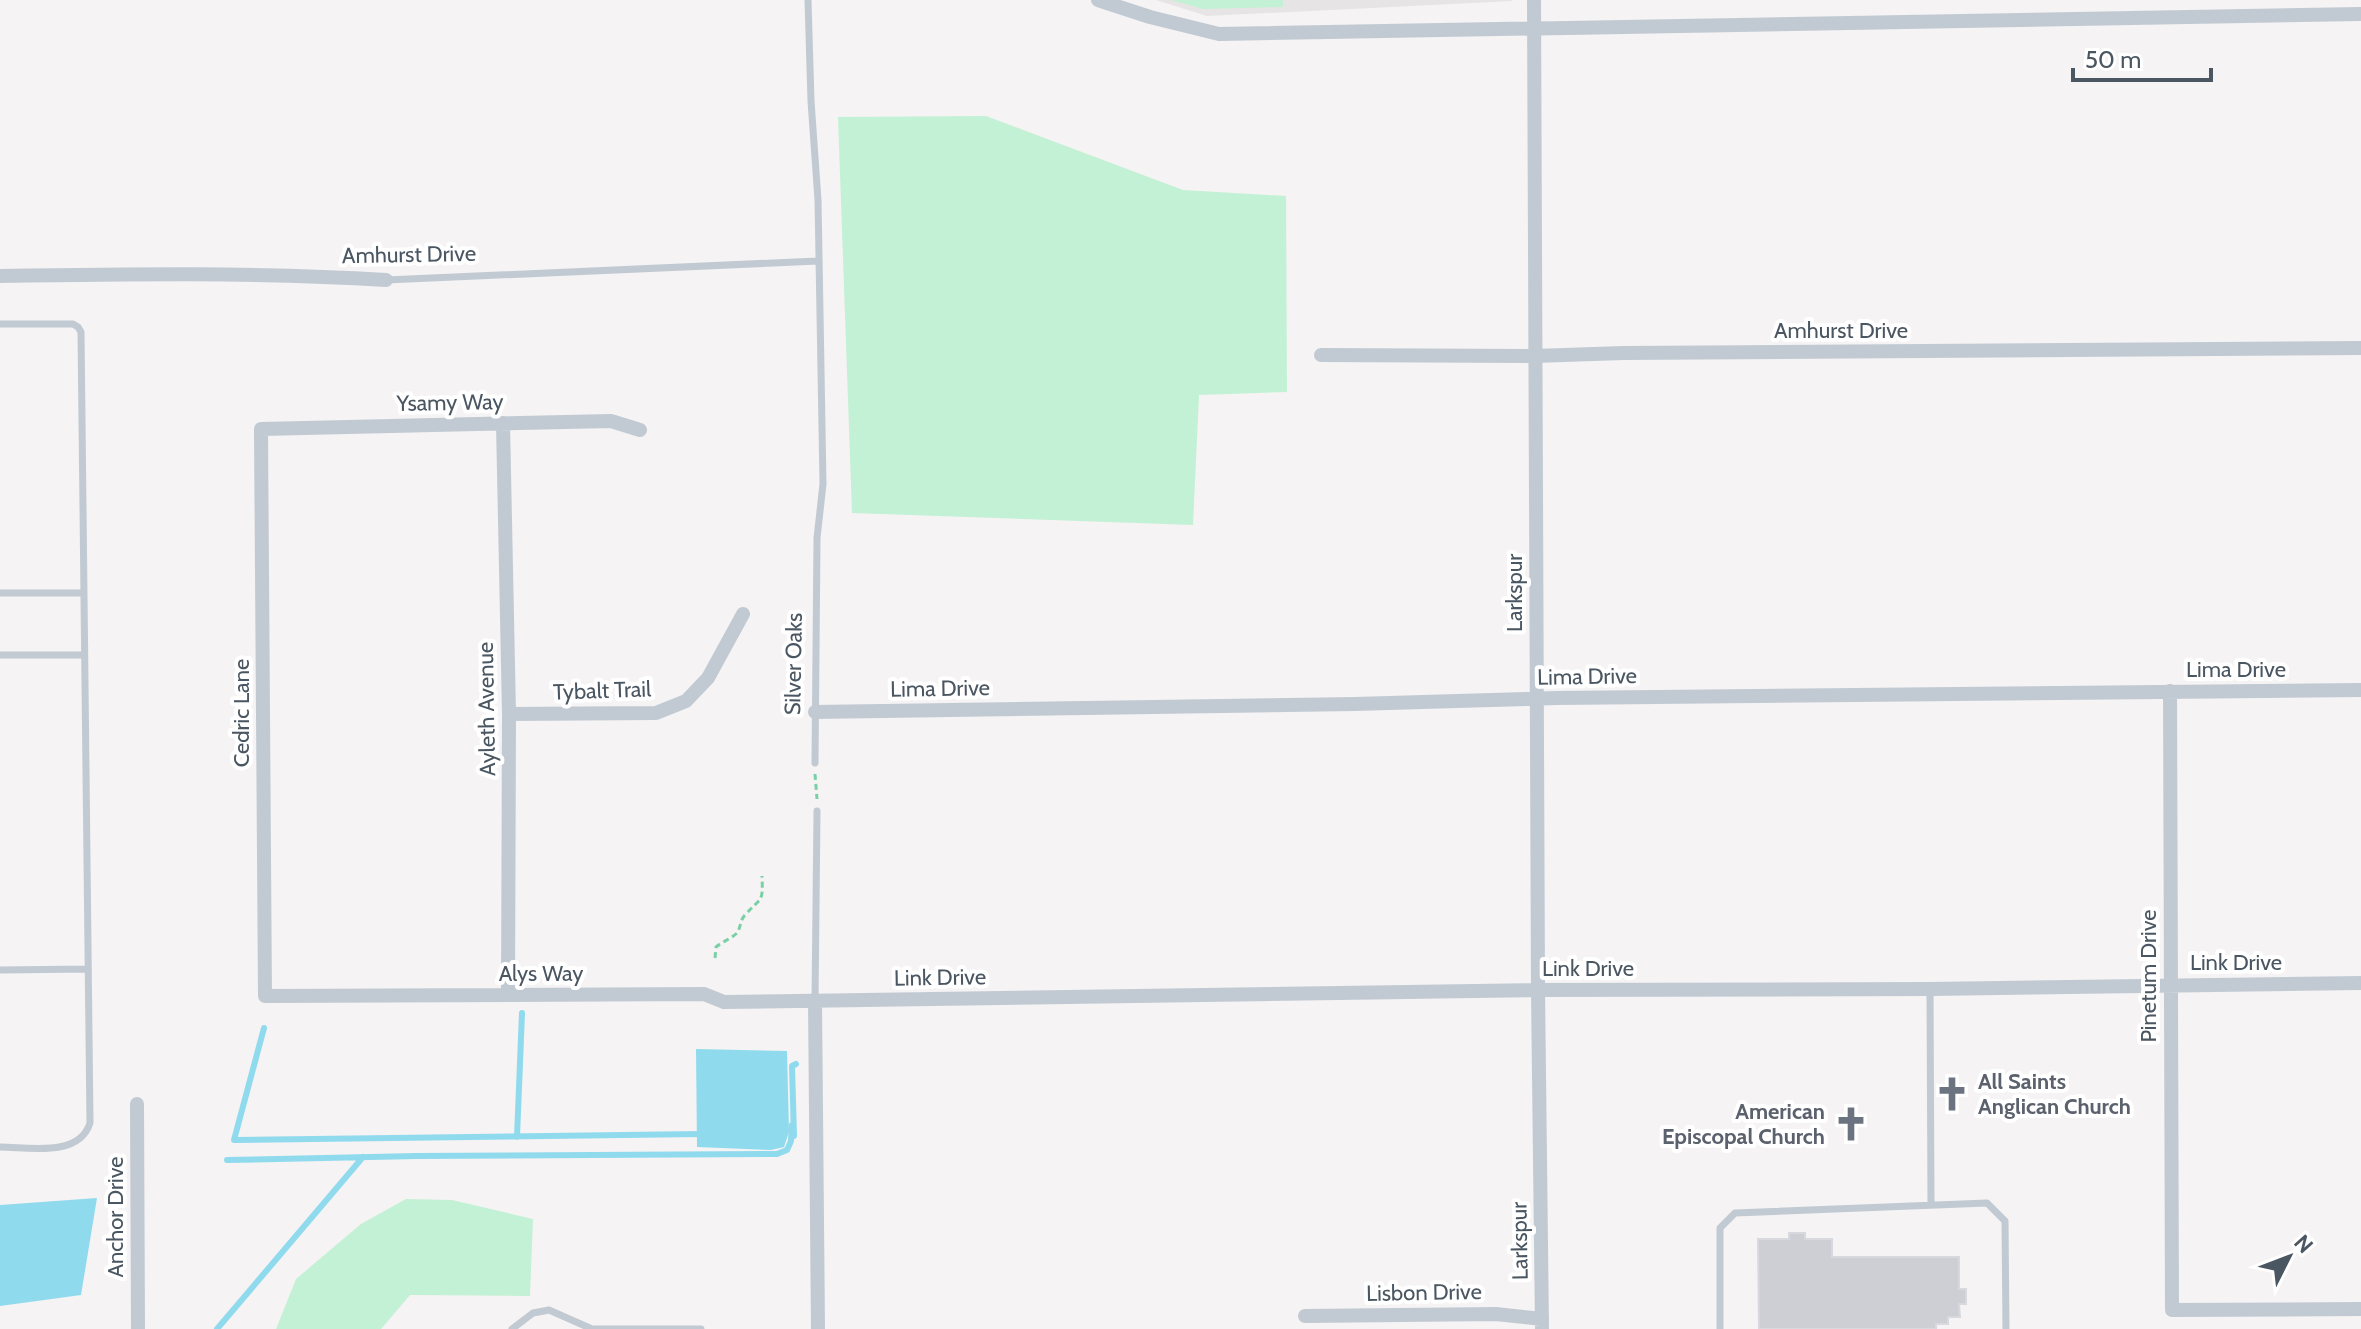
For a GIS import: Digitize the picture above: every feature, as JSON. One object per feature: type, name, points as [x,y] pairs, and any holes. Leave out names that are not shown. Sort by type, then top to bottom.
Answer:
[{"type":"street","points":[[1098,0],[1219,34],[2361,14]]},
{"type":"street","name":"Larkspur","points":[[1534,0],[1542,1324]]},
{"type":"street","name":"Amhurst Drive","points":[[0,276],[327,276],[386,280]]},
{"type":"street","name":"Amhurst Drive","points":[[1321,355],[1534,356],[2361,348]]},
{"type":"street","name":"Ysamy Way","points":[[261,429],[611,421],[640,430]]},
{"type":"street","name":"Ayleth Avenue","points":[[503,423],[509,714],[508,995]]},
{"type":"street","name":"Cedric Lane","points":[[261,429],[265,996]]},
{"type":"street","name":"Tybalt Trail","points":[[509,714],[656,713],[686,701],[708,678],[743,614]]},
{"type":"street","name":"Lima Drive","points":[[815,712],[1355,704],[1537,698],[2361,690]]},
{"type":"street","name":"Pinetum Drive","points":[[2170,691],[2172,1310],[2361,1309]]},
{"type":"street","name":"Link Drive","points":[[815,1001],[1538,990],[2361,983]]},
{"type":"street","name":"Alys Way","points":[[265,996],[704,994],[724,1002],[815,1001]]},
{"type":"street","points":[[815,1001],[818,1329]]},
{"type":"street","name":"Anchor Drive","points":[[137,1104],[138,1329]]},
{"type":"street","name":"Lisbon Drive","points":[[1305,1316],[1496,1314],[1542,1324]]},
{"type":"lane","name":"Silver Oaks","points":[[808,0],[818,200],[823,484],[817,538],[815,763]]},
{"type":"lane","name":"Amhurst Drive","points":[[386,280],[818,261]]},
{"type":"lane","points":[[0,324],[73,324],[81,332],[90,1123],[87,1131],[64,1147],[0,1147]]},
{"type":"lane","points":[[0,593],[84,593]]},
{"type":"lane","points":[[0,655],[84,655]]},
{"type":"lane","points":[[815,1001],[817,811]]},
{"type":"lane","points":[[0,970],[88,969]]},
{"type":"lane","points":[[1930,989],[1931,1205]]},
{"type":"lane","points":[[1720,1329],[1720,1228],[1735,1213],[1987,1203],[2005,1221],[2006,1329]]},
{"type":"lane","points":[[512,1329],[533,1313],[549,1310],[592,1329],[701,1329]]},
{"type":"path","points":[[815,763],[817,811]]},
{"type":"path","points":[[715,958],[716,947],[736,934],[746,914],[760,901],[763,895],[762,876]]},
{"type":"shaded area","points":[[1156,0],[1512,0],[1512,1],[1207,16]]},
{"type":"green space","points":[[1171,0],[1283,0],[1283,7],[1203,9]]},
{"type":"green space","points":[[986,116],[1183,190],[1286,196],[1287,392],[1199,395],[1193,525],[852,513],[838,117]]},
{"type":"green space","points":[[406,1199],[452,1200],[533,1219],[530,1296],[410,1295],[381,1329],[276,1329],[296,1279],[361,1224]]},
{"type":"water","points":[[696,1049],[787,1051],[789,1132],[784,1147],[771,1150],[697,1147]]},
{"type":"water","points":[[97,1198],[81,1295],[0,1306],[0,1205]]},
{"type":"building","points":[[1789,1233],[1805,1233],[1805,1239],[1832,1239],[1832,1257],[1959,1257],[1959,1289],[1966,1289],[1966,1304],[1959,1304],[1960,1317],[1948,1317],[1948,1324],[1936,1324],[1936,1329],[1759,1329],[1758,1239],[1789,1239]]},
{"type":"waterway","points":[[517,1137],[522,1013]]},
{"type":"waterway","points":[[264,1028],[234,1140],[701,1134]]},
{"type":"waterway","points":[[227,1160],[777,1154],[787,1150],[792,1125],[794,1136],[792,1066],[796,1064]]},
{"type":"waterway","points":[[217,1329],[363,1157]]},
{"type":"place","name":"All Saints Anglican Church","points":[[1952,1094]]},
{"type":"place","name":"American Episcopal Church","points":[[1851,1124]]}]
